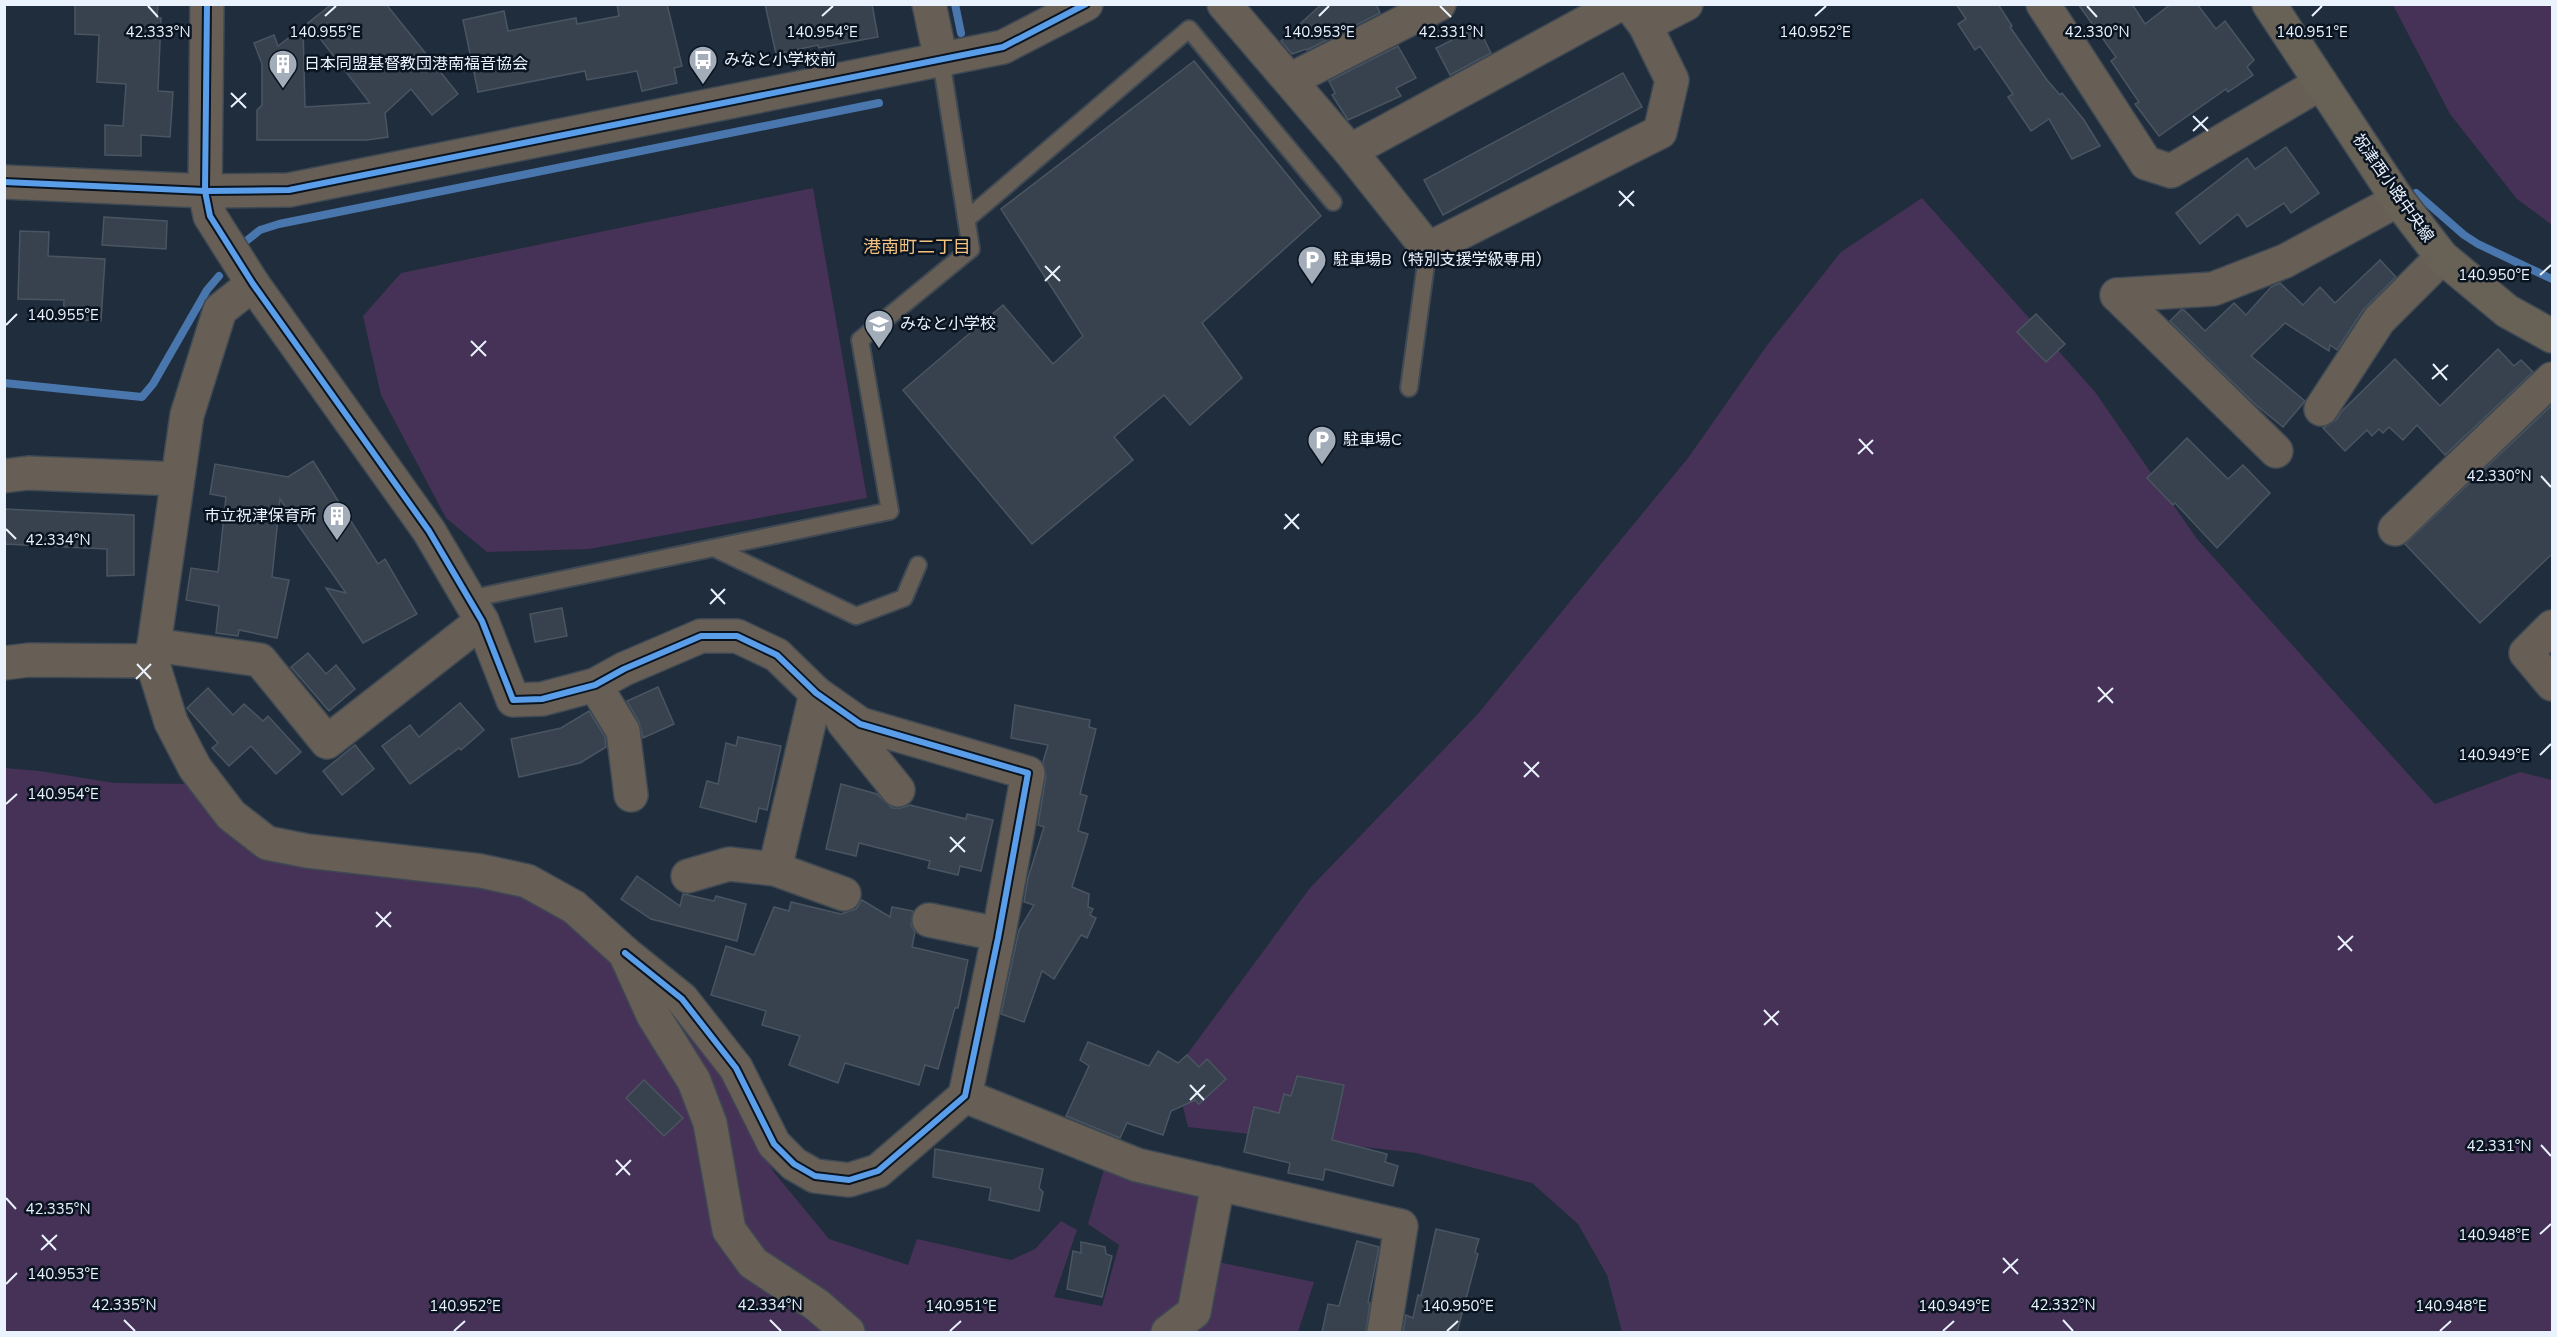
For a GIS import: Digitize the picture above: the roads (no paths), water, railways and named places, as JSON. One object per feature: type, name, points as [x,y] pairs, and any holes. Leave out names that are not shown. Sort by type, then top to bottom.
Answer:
[{"type":"main road","name":"祝津西小路中央線","points":[[2269,4],[2398,200],[2442,257],[2507,311],[2553,336]]},
{"type":"street","points":[[207,4],[205,191],[210,216],[253,284],[429,531],[476,610],[513,700],[542,699],[595,685],[624,669],[701,636],[737,636],[777,655],[826,700],[860,724],[1028,772],[965,1096],[878,1171],[849,1180],[815,1176],[794,1164],[774,1144],[736,1068],[682,999],[574,907],[527,881],[481,871],[307,851],[267,843],[231,815],[195,768],[171,722],[153,653],[187,415],[220,310],[253,284]]},
{"type":"street","points":[[928,4],[941,60]]},
{"type":"street","points":[[4,182],[205,191],[289,190],[1003,47],[1086,4]]},
{"type":"street","points":[[1224,4],[1350,151],[1428,249],[1660,132],[1672,80],[1637,15],[1686,4]]},
{"type":"street","points":[[1290,80],[1439,4]]},
{"type":"street","points":[[1350,151],[1620,4]]},
{"type":"street","points":[[2043,4],[2146,163],[2172,171],[2321,83]]},
{"type":"street","points":[[2276,451],[2117,295],[2213,289],[2285,261],[2398,200]]},
{"type":"street","points":[[2321,409],[2379,320],[2442,257]]},
{"type":"street","points":[[2395,529],[2553,379]]},
{"type":"street","points":[[4,476],[28,473],[177,479]]},
{"type":"street","points":[[4,663],[153,653],[261,660],[327,742],[476,610]]},
{"type":"street","points":[[2553,627],[2526,653],[2553,684]]},
{"type":"street","points":[[595,685],[623,731],[631,795]]},
{"type":"street","points":[[826,700],[898,790]]},
{"type":"street","points":[[775,869],[826,700]]},
{"type":"street","points":[[688,876],[729,864],[775,869],[844,894]]},
{"type":"street","points":[[929,920],[998,934]]},
{"type":"street","points":[[626,953],[653,1015],[694,1081],[710,1123],[729,1230],[753,1263],[817,1305],[848,1332]]},
{"type":"street","points":[[965,1096],[1137,1165],[1401,1226],[1384,1332]]},
{"type":"street","points":[[1168,1332],[1194,1312],[1217,1189],[1216,1183]]},
{"type":"lane","points":[[967,219],[1189,29],[1333,202]]},
{"type":"lane","points":[[476,610],[714,548],[890,511],[860,340],[971,249],[941,60]]},
{"type":"lane","points":[[1409,388],[1428,249]]},
{"type":"lane","points":[[714,548],[856,616],[904,598],[918,565]]},
{"type":"waterway","points":[[955,4],[961,33]]},
{"type":"waterway","points":[[245,242],[260,230],[279,224],[879,103]]},
{"type":"waterway","points":[[2416,193],[2464,235],[2478,244],[2552,279]]},
{"type":"waterway","points":[[4,383],[142,397],[153,384],[207,290],[219,276]]},
{"type":"place","name":"みなと小学校前","points":[[703,86]]},
{"type":"place","name":"日本同盟基督教団港南福音協会","points":[[283,90]]},
{"type":"place","name":"駐車場B（特別支援学級専用）","points":[[1312,286]]},
{"type":"place","name":"みなと小学校","points":[[879,350]]},
{"type":"place","name":"駐車場C","points":[[1322,466]]},
{"type":"place","name":"市立祝津保育所","points":[[337,542]]},
{"type":"district","name":"港南町二丁目","points":[[917,247]]}]
